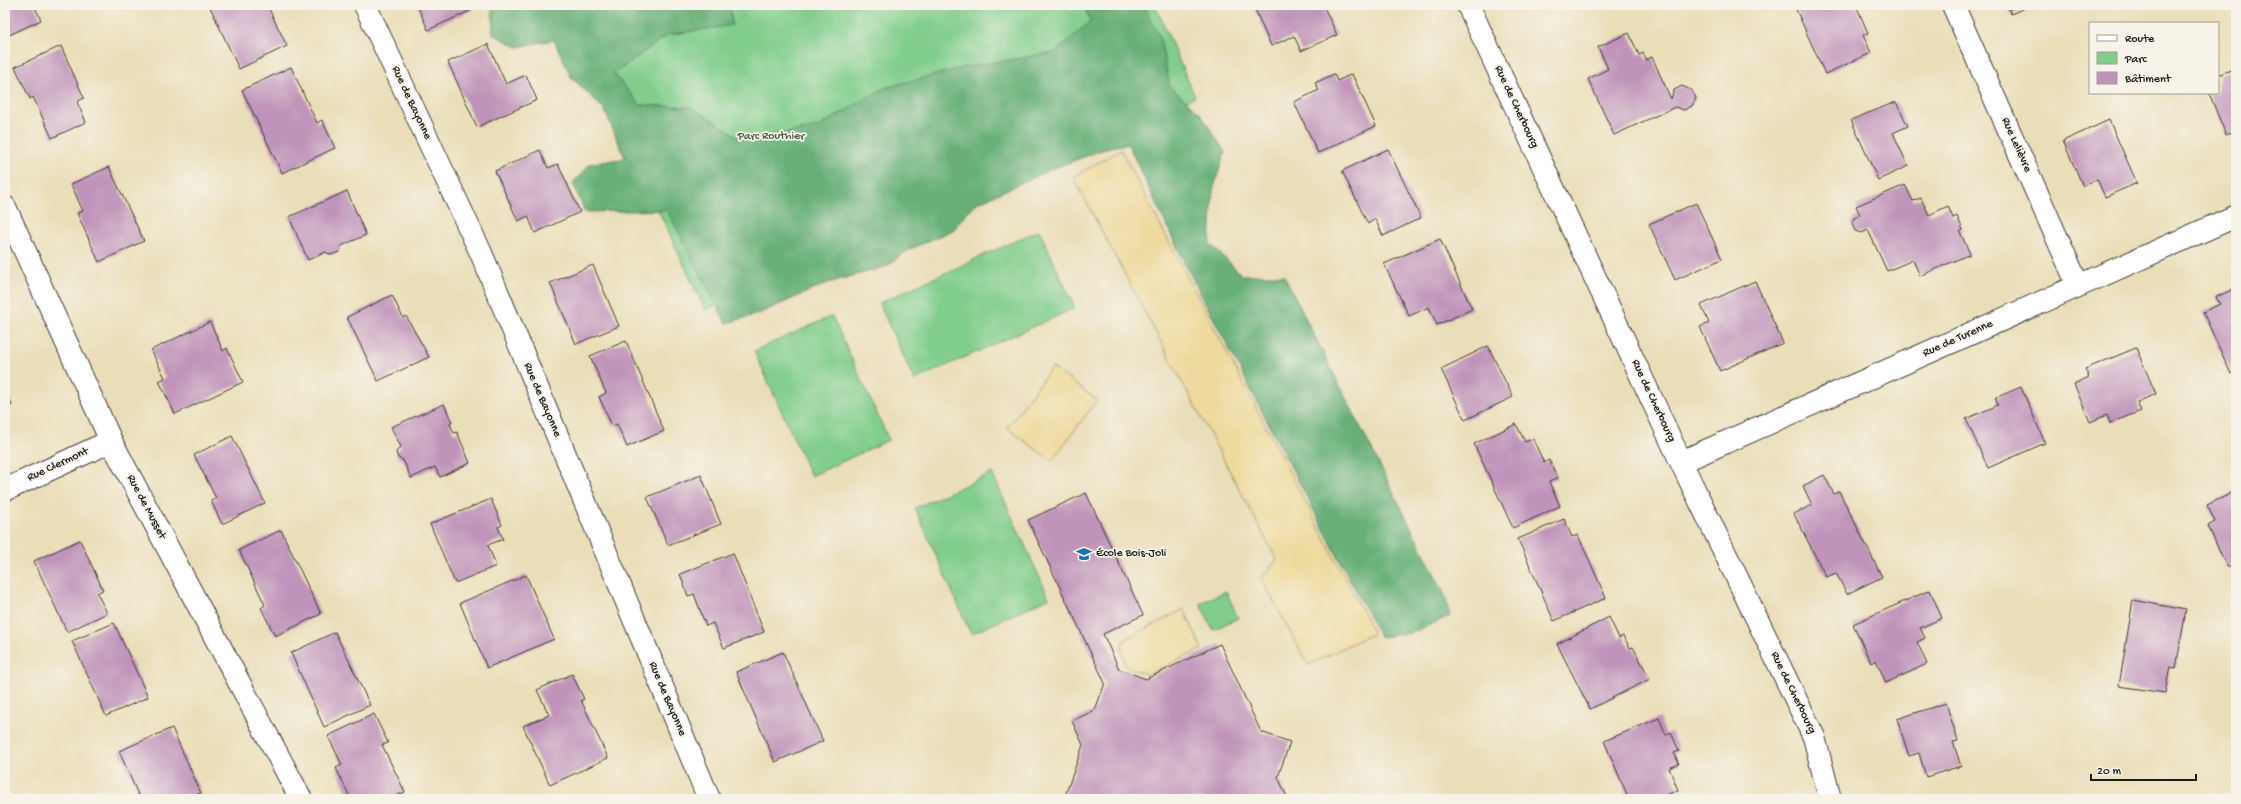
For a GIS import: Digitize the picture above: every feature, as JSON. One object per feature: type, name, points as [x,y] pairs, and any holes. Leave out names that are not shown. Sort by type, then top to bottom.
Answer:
[{"type":"street","name":"Rue de Bayonne","points":[[365,5],[481,253],[709,799]]},
{"type":"street","name":"Rue de Cherbourg","points":[[1468,5],[1681,462],[1814,737],[1830,799]]},
{"type":"street","name":"Rue Lelièvre","points":[[1953,5],[2078,286]]},
{"type":"street","name":"Rue de Musset","points":[[5,208],[111,441],[300,799]]},
{"type":"street","name":"Rue de Turenne","points":[[1681,462],[2236,216]]},
{"type":"street","name":"Rue Clermont","points":[[5,490],[111,441]]},
{"type":"green space","points":[[492,5],[730,5],[732,25],[667,35],[614,74],[640,105],[691,107],[744,140],[818,127],[884,88],[961,68],[1055,52],[1091,21],[1083,5],[1144,5],[1160,38],[1170,87],[1200,113],[1225,152],[1213,190],[1210,244],[1242,275],[1284,275],[1444,593],[1450,616],[1411,633],[1380,637],[1184,262],[1128,144],[1110,147],[1052,169],[975,204],[953,230],[908,250],[887,266],[828,283],[758,314],[726,323],[667,210],[585,212],[573,183],[590,164],[625,158],[604,109],[571,77],[554,40],[517,47],[493,34]]},
{"type":"green space","name":"Parc Routhier","points":[[562,5],[1155,5],[1195,97],[705,310]]},
{"type":"green space","points":[[1039,230],[1075,308],[914,380],[879,303]]},
{"type":"green space","points":[[832,316],[889,440],[811,476],[754,351]]},
{"type":"green space","points":[[992,473],[1049,598],[971,634],[915,508]]},
{"type":"green space","points":[[1226,591],[1238,618],[1213,630],[1200,603]]},
{"type":"sand","points":[[1121,150],[1374,633],[1308,665],[1261,578],[1277,560],[1073,177]]},
{"type":"sand","points":[[1052,367],[1097,400],[1052,461],[1007,428]]},
{"type":"sand","points":[[1184,609],[1202,649],[1147,675],[1126,667],[1121,649],[1124,640]]},
{"type":"building","points":[[5,5],[34,5],[41,20],[5,37]]},
{"type":"building","points":[[209,5],[267,5],[287,46],[239,69]]},
{"type":"building","points":[[417,5],[470,5],[472,10],[428,30]]},
{"type":"building","points":[[1253,5],[1323,5],[1337,35],[1301,51],[1294,36],[1271,46]]},
{"type":"building","points":[[1794,5],[1856,5],[1868,33],[1863,35],[1871,53],[1825,74]]},
{"type":"building","points":[[2007,5],[2031,5],[2011,14]]},
{"type":"building","points":[[1629,33],[1639,55],[1643,53],[1646,60],[1652,57],[1671,99],[1674,90],[1682,86],[1691,90],[1696,98],[1692,106],[1684,110],[1675,107],[1614,135],[1588,79],[1608,69],[1598,47]]},
{"type":"building","points":[[488,44],[506,84],[526,75],[537,100],[477,127],[448,62]]},
{"type":"building","points":[[61,46],[84,98],[77,102],[86,122],[52,138],[33,97],[30,99],[15,67]]},
{"type":"building","points":[[291,67],[317,123],[322,120],[335,148],[282,173],[242,90]]},
{"type":"building","points":[[2236,68],[2236,131],[2226,135],[2209,94],[2219,94],[2219,75]]},
{"type":"building","points":[[1334,74],[1337,81],[1352,74],[1376,126],[1318,153],[1294,102],[1319,90],[1315,83]]},
{"type":"building","points":[[1896,102],[1908,126],[1893,133],[1908,166],[1878,180],[1851,120]]},
{"type":"building","points":[[2109,120],[2137,183],[2105,197],[2097,179],[2083,186],[2063,141]]},
{"type":"building","points":[[1388,149],[1421,218],[1383,236],[1375,219],[1368,224],[1342,171]]},
{"type":"building","points":[[540,150],[548,168],[558,164],[580,212],[535,233],[528,216],[518,221],[495,171]]},
{"type":"building","points":[[109,167],[144,241],[99,262],[77,213],[83,211],[71,184]]},
{"type":"building","points":[[1905,185],[1913,201],[1921,198],[1929,215],[1948,206],[1953,218],[1957,216],[1963,230],[1960,232],[1970,254],[1920,276],[1913,260],[1887,271],[1868,230],[1862,233],[1855,231],[1852,223],[1854,218],[1860,215],[1856,206]]},
{"type":"building","points":[[347,191],[366,235],[341,246],[339,252],[331,255],[326,252],[308,260],[289,217]]},
{"type":"building","points":[[1696,203],[1722,259],[1675,280],[1649,224]]},
{"type":"building","points":[[1440,239],[1472,309],[1437,325],[1429,307],[1409,316],[1384,264]]},
{"type":"building","points":[[593,265],[619,326],[576,344],[550,283]]},
{"type":"building","points":[[1755,281],[1783,343],[1720,371],[1700,327],[1709,323],[1701,305]]},
{"type":"building","points":[[2236,288],[2236,372],[2231,374],[2203,312],[2220,304],[2216,297]]},
{"type":"building","points":[[392,295],[403,318],[406,316],[429,357],[378,381],[347,317]]},
{"type":"building","points":[[210,322],[223,351],[227,348],[243,382],[175,414],[159,381],[165,378],[151,350]]},
{"type":"building","points":[[626,341],[664,431],[627,447],[617,424],[612,426],[599,397],[606,393],[590,356]]},
{"type":"building","points":[[1488,346],[1513,397],[1465,420],[1441,369]]},
{"type":"building","points":[[2136,348],[2156,394],[2137,402],[2141,411],[2110,423],[2107,415],[2090,422],[2074,384],[2089,377],[2085,369]]},
{"type":"building","points":[[2021,387],[2045,443],[1988,468],[1966,419],[1998,405],[1995,398]]},
{"type":"building","points":[[5,391],[12,405],[5,409]]},
{"type":"building","points":[[444,404],[452,422],[450,424],[454,433],[457,432],[470,463],[440,477],[435,467],[411,478],[403,460],[398,458],[396,452],[401,447],[391,427]]},
{"type":"building","points":[[1516,424],[1525,442],[1533,439],[1544,463],[1549,460],[1558,478],[1549,482],[1560,506],[1513,528],[1474,444]]},
{"type":"building","points":[[232,436],[265,503],[222,524],[211,501],[216,498],[194,455]]},
{"type":"building","points":[[701,475],[721,524],[668,545],[647,497]]},
{"type":"building","points":[[1824,475],[1834,494],[1839,491],[1882,577],[1847,594],[1836,573],[1826,577],[1794,514],[1812,505],[1803,486]]},
{"type":"building","points":[[2236,491],[2236,563],[2227,567],[2208,526],[2215,522],[2207,505]]},
{"type":"building","points":[[1086,493],[1143,615],[1103,634],[1119,669],[1146,679],[1220,644],[1261,732],[1290,742],[1278,777],[1287,797],[1283,799],[1058,799],[1065,796],[1083,745],[1072,721],[1095,710],[1105,683],[1028,520]]},
{"type":"building","points":[[491,499],[502,525],[498,527],[503,539],[488,545],[496,566],[455,583],[430,524]]},
{"type":"building","points":[[1564,519],[1572,537],[1578,535],[1606,598],[1554,621],[1518,539]]},
{"type":"building","points":[[281,530],[321,614],[275,636],[261,608],[265,605],[239,550]]},
{"type":"building","points":[[80,540],[103,590],[97,593],[107,613],[67,632],[34,561]]},
{"type":"building","points":[[733,553],[764,632],[724,648],[713,623],[706,626],[694,594],[688,596],[680,574]]},
{"type":"building","points":[[526,575],[554,639],[487,668],[460,603]]},
{"type":"building","points":[[1930,590],[1942,618],[1920,628],[1925,638],[1917,642],[1927,664],[1886,683],[1876,660],[1871,663],[1853,624]]},
{"type":"building","points":[[2133,600],[2186,610],[2176,668],[2170,667],[2165,693],[2119,686]]},
{"type":"building","points":[[1609,617],[1619,638],[1623,636],[1630,648],[1633,647],[1650,679],[1590,709],[1557,644]]},
{"type":"building","points":[[114,623],[148,697],[106,716],[72,641]]},
{"type":"building","points":[[335,632],[370,705],[324,727],[291,653]]},
{"type":"building","points":[[783,652],[823,741],[775,762],[736,672]]},
{"type":"building","points":[[572,674],[584,699],[581,700],[608,758],[550,785],[523,726],[549,715],[537,690]]},
{"type":"building","points":[[1946,703],[1958,741],[1953,742],[1961,766],[1926,777],[1919,753],[1909,756],[1897,719]]},
{"type":"building","points":[[374,714],[388,743],[382,745],[405,792],[389,799],[351,799],[336,768],[342,765],[328,736]]},
{"type":"building","points":[[1659,718],[1666,735],[1671,732],[1679,751],[1674,753],[1679,764],[1669,768],[1678,790],[1656,799],[1629,799],[1604,741]]},
{"type":"building","points":[[172,728],[201,793],[195,795],[197,799],[140,799],[119,751]]},
{"type":"place","name":"École Bois-Joli","points":[[1084,554]]}]
